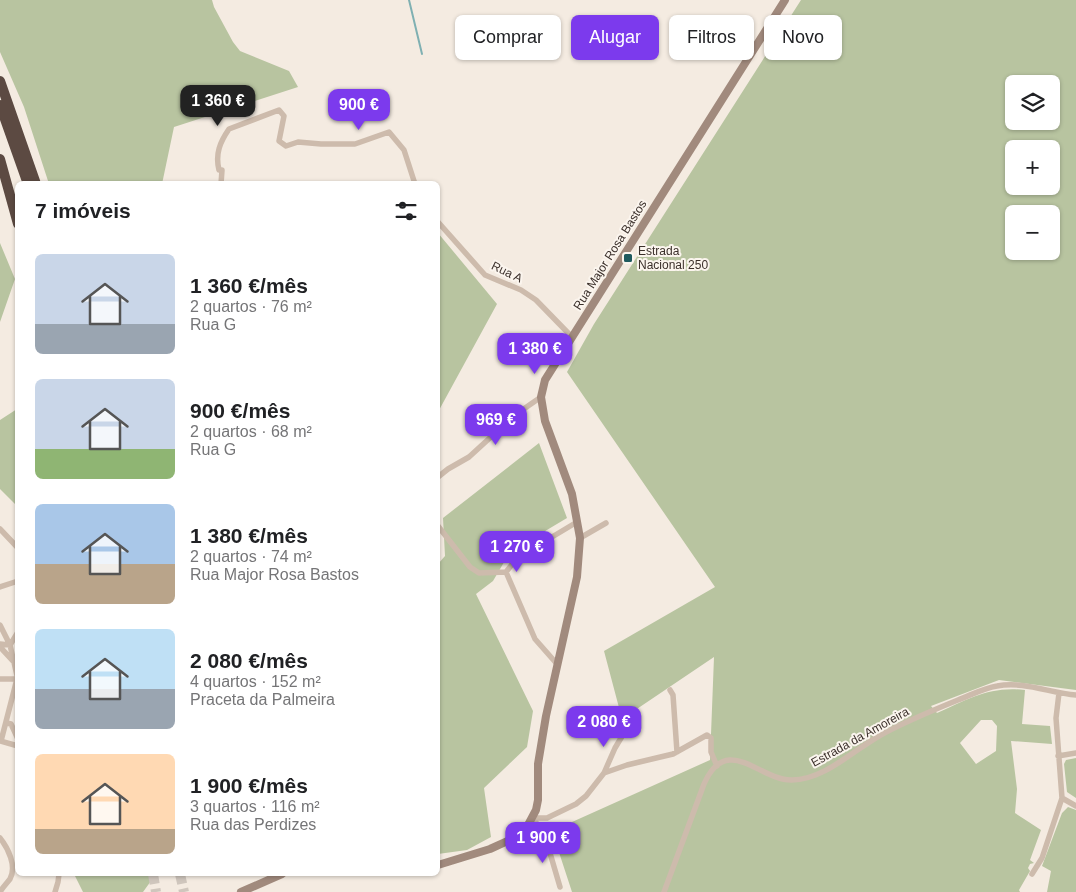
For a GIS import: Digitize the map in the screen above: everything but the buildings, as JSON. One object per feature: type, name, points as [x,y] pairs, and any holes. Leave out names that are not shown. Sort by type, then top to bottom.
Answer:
[{"type":"highway","points":[[0,81],[35,181]]},
{"type":"highway","points":[[0,104],[27,181]]},
{"type":"highway","points":[[0,159],[15,213]]},
{"type":"main road","name":"Rua Major Rosa Bastos","points":[[533,818],[538,800],[538,764],[557,664],[577,577],[580,538],[572,494],[545,421],[541,397],[545,380],[785,0]]},
{"type":"main road","points":[[440,864],[501,845],[525,829],[533,818]]},
{"type":"main road","points":[[241,892],[277,876]]},
{"type":"street","points":[[221,181],[222,170],[218,170],[216,161],[218,149],[228,129],[279,110],[284,116],[279,141],[286,146],[298,142],[355,144],[389,132],[404,150],[414,181]]},
{"type":"street","name":"Rua A","points":[[440,224],[485,274],[521,290],[536,300],[572,337]]},
{"type":"street","points":[[440,475],[468,457],[515,415],[541,397]]},
{"type":"street","points":[[440,529],[470,567],[479,573],[506,572],[517,558],[577,522]]},
{"type":"street","points":[[580,538],[606,523]]},
{"type":"street","points":[[0,529],[15,545]]},
{"type":"street","points":[[506,572],[535,639],[557,664]]},
{"type":"street","points":[[0,587],[15,583]]},
{"type":"street","points":[[0,624],[10,645],[15,663]]},
{"type":"street","points":[[10,645],[15,637]]},
{"type":"street","points":[[0,645],[10,645]]},
{"type":"street","points":[[0,645],[15,663]]},
{"type":"street","points":[[0,680],[15,679]]},
{"type":"street","name":"Estrada da Amoreira","points":[[717,766],[728,761],[741,761],[779,778],[798,780],[845,760],[878,737],[924,714],[988,688],[1016,685],[1076,695]]},
{"type":"street","points":[[15,688],[7,723],[0,741],[15,745]]},
{"type":"street","points":[[670,690],[673,695],[677,752]]},
{"type":"street","points":[[1032,874],[1042,858],[1062,798],[1056,712],[1060,693]]},
{"type":"street","points":[[7,723],[11,724],[15,733]]},
{"type":"street","points":[[533,818],[547,818],[576,804],[586,796],[604,773],[614,748],[624,733]]},
{"type":"street","points":[[604,773],[677,752],[708,735],[711,738],[711,752],[717,766],[704,784],[664,892]]},
{"type":"street","points":[[1058,756],[1076,753]]},
{"type":"street","points":[[1062,798],[1076,806]]},
{"type":"street","points":[[533,818],[544,836],[560,887]]},
{"type":"street","points":[[0,838],[12,861],[13,868],[11,877],[0,892]]},
{"type":"street","points":[[55,892],[59,876]]},
{"type":"green space","points":[[0,0],[212,0],[233,42],[240,51],[289,71],[298,87],[174,127],[163,181],[48,181],[24,107],[0,52]]},
{"type":"green space","points":[[801,0],[1076,0],[1076,690],[999,680],[931,706],[937,713],[990,692],[1012,689],[1025,690],[1022,724],[1050,726],[1052,744],[1011,741],[1017,789],[1015,813],[1041,830],[1030,860],[1034,863],[1030,864],[1028,868],[1030,871],[1019,890],[1020,892],[572,892],[552,831],[710,760],[714,657],[622,719],[604,651],[715,587],[567,372],[594,324],[764,58],[764,60],[842,60],[842,15],[791,15]],"holes":[[[981,720],[992,720],[997,726],[996,751],[976,764],[960,743]]]},
{"type":"green space","points":[[440,235],[497,304],[440,408]]},
{"type":"green space","points":[[0,243],[15,279],[0,322]]},
{"type":"green space","points":[[15,410],[15,504],[0,489],[0,420]]},
{"type":"green space","points":[[539,443],[567,518],[510,552],[493,581],[476,594],[533,711],[527,747],[484,788],[491,837],[467,850],[440,854],[440,562],[445,556],[443,518]]},
{"type":"green space","points":[[1076,758],[1076,798],[1067,792],[1064,764],[1066,760]]},
{"type":"green space","points":[[1068,807],[1076,810],[1076,892],[1047,892],[1051,871],[1042,866],[1062,813]]},
{"type":"green space","points":[[75,876],[155,876],[143,892],[83,892]]},
{"type":"waterway","points":[[409,0],[422,54]]},
{"type":"tunnel","points":[[153,876],[156,892]]},
{"type":"tunnel","points":[[180,876],[184,892]]},
{"type":"place","name":"Estrada Nacional 250","points":[[628,258]]}]
